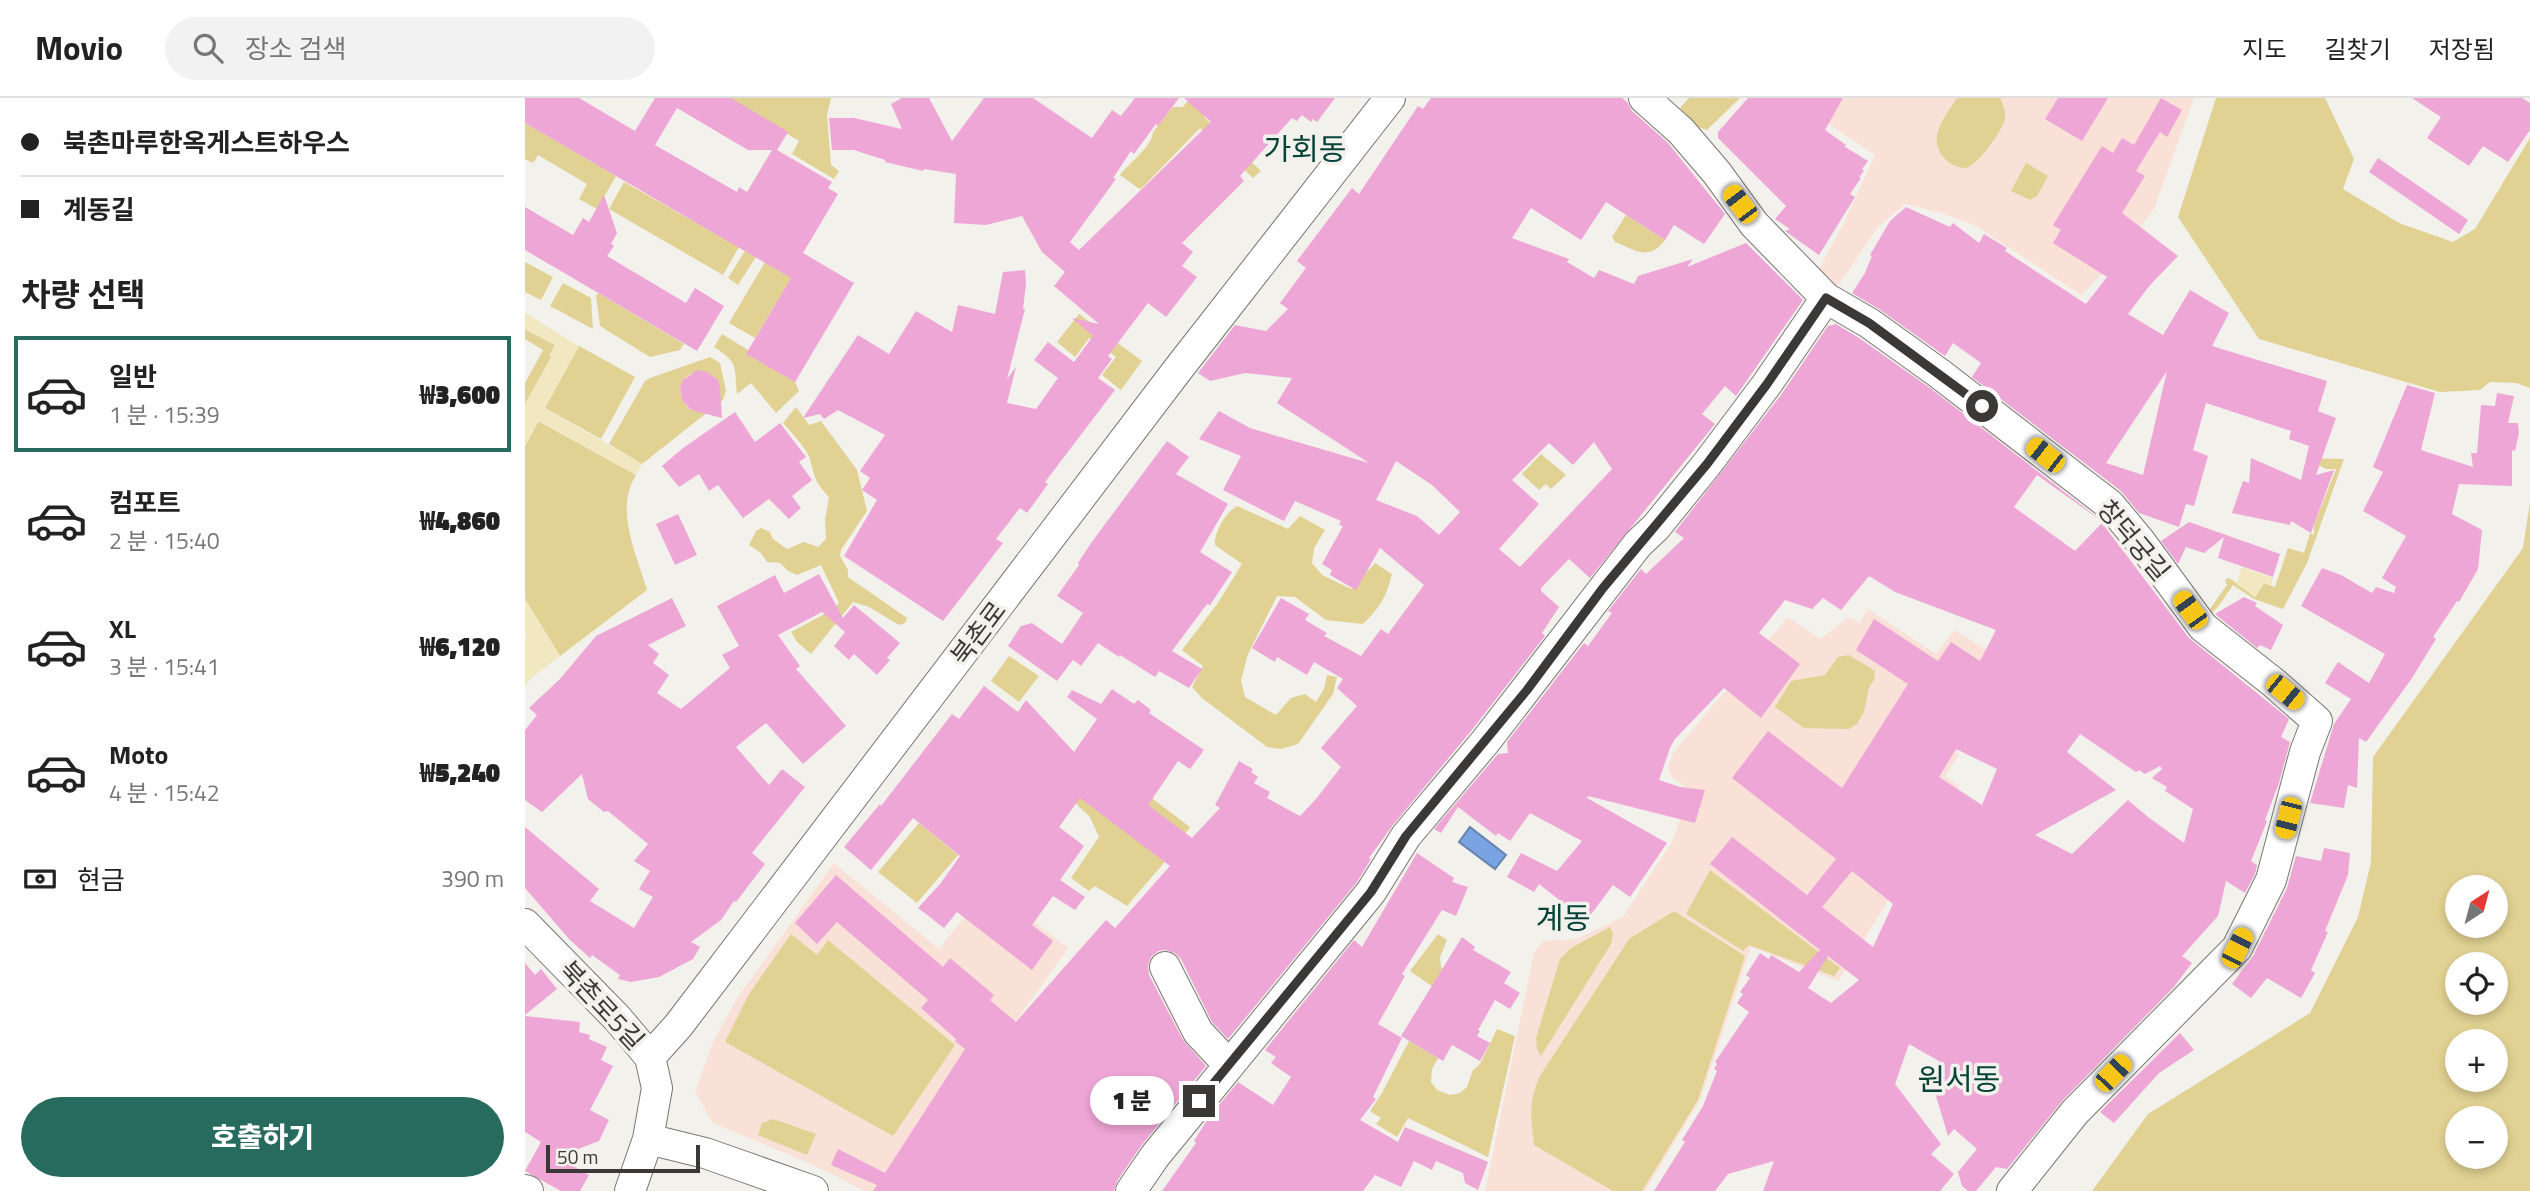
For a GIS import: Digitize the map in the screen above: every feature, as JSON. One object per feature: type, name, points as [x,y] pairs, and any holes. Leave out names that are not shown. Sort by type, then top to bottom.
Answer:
[{"type":"street","name":"북촌로","points":[[650,1057],[678,1026],[1179,368],[1390,98]]},
{"type":"street","name":"창덕궁길","points":[[1644,98],[1681,131],[1717,173],[1754,224],[1826,298],[1869,323],[1940,374],[2110,505],[2203,627],[2317,721],[2305,752],[2271,880],[2237,948],[2075,1112],[2012,1191]]},
{"type":"street","points":[[1131,1191],[1155,1156],[1371,892],[1406,836],[1494,732],[1603,588],[1707,464],[1767,384],[1826,298]]},
{"type":"street","name":"북촌로5길","points":[[525,924],[617,1018],[650,1057]]},
{"type":"street","points":[[1165,967],[1198,1032],[1229,1065]]},
{"type":"street","points":[[630,1191],[648,1139],[657,1088],[650,1057]]},
{"type":"street","points":[[648,1139],[705,1153],[813,1191]]},
{"type":"shaded area","points":[[730,98],[831,98],[827,115],[831,165],[839,171],[834,179],[792,154],[799,141]]},
{"type":"shaded area","points":[[1190,98],[1219,98],[1204,117],[1261,171],[1253,178],[1200,128],[1141,189],[1120,175],[1145,149],[1153,132],[1173,107],[1183,107]]},
{"type":"shaded area","points":[[1689,98],[1740,98],[1707,130],[1691,125],[1680,108]]},
{"type":"shaded area","points":[[1790,98],[2194,98],[2154,209],[2110,266],[2081,295],[1976,226],[1942,213],[1905,204],[1877,228],[1832,295],[1813,280],[1844,223],[1875,155]]},
{"type":"shaded area","points":[[1957,98],[2000,98],[2005,114],[2003,125],[1994,140],[1976,162],[1965,168],[1957,167],[1948,161],[1937,144],[1942,121]]},
{"type":"shaded area","points":[[2216,98],[2325,98],[2354,159],[2343,189],[2399,223],[2453,242],[2475,229],[2530,138],[2530,388],[2516,383],[2490,382],[2480,390],[2440,392],[2259,339],[2178,217]]},
{"type":"shaded area","points":[[525,123],[616,176],[597,209],[579,199],[587,184],[538,155],[533,163],[525,159]]},
{"type":"shaded area","points":[[2026,163],[2048,176],[2037,196],[2030,200],[2011,191]]},
{"type":"shaded area","points":[[624,182],[739,247],[723,275],[609,209]]},
{"type":"shaded area","points":[[1626,215],[1665,240],[1648,252],[1636,251],[1615,242],[1612,237]]},
{"type":"shaded area","points":[[745,251],[756,257],[738,285],[728,278]]},
{"type":"shaded area","points":[[525,262],[553,277],[541,300],[525,292]]},
{"type":"shaded area","points":[[765,262],[800,264],[755,338],[729,323]]},
{"type":"shaded area","points":[[563,283],[591,298],[593,329],[550,306]]},
{"type":"shaded area","points":[[598,293],[684,344],[680,350],[650,357],[600,326],[596,296]]},
{"type":"shaded area","points":[[1079,314],[1142,361],[1121,390],[1102,375],[1116,357],[1089,338],[1075,357],[1057,342]]},
{"type":"shaded area","points":[[525,329],[555,345],[550,355],[552,356],[525,404],[525,383],[543,350],[525,339]]},
{"type":"shaded area","points":[[722,334],[748,350],[747,354],[795,382],[799,391],[776,413],[751,383],[737,394],[734,366],[728,357],[714,347]]},
{"type":"shaded area","points":[[579,346],[635,377],[601,439],[545,408]]},
{"type":"shaded area","points":[[710,357],[720,363],[726,391],[723,400],[642,464],[609,444],[645,381]],"holes":[[[700,371],[714,377],[719,385],[719,400],[691,410],[682,398],[681,386],[687,376]]]},
{"type":"shaded area","points":[[796,407],[809,425],[821,421],[857,470],[867,511],[841,550],[840,556],[848,570],[848,577],[907,618],[905,623],[899,625],[869,607],[853,602],[811,654],[797,642],[791,632],[832,610],[839,603],[821,565],[797,575],[780,563],[767,562],[761,553],[749,545],[756,531],[761,528],[770,532],[773,539],[787,549],[804,542],[818,547],[826,539],[825,520],[829,497],[816,480],[806,451],[783,423]]},
{"type":"shaded area","points":[[538,421],[636,475],[627,502],[627,517],[633,547],[647,590],[560,656],[525,599],[525,446]]},
{"type":"shaded area","points":[[1541,454],[1566,475],[1551,489],[1546,484],[1539,490],[1522,474]]},
{"type":"shaded area","points":[[2306,458],[2344,459],[2307,563],[2283,609],[2254,599],[2233,585],[2204,622],[2207,613],[2227,585],[2227,578],[2255,597],[2264,583],[2275,587],[2288,548],[2304,553],[2310,533],[2314,535],[2314,525],[2336,469],[2326,469]]},
{"type":"shaded area","points":[[2530,502],[2530,1191],[2092,1191],[2148,1114],[2310,1013],[2358,917],[2371,862],[2373,757],[2523,548]]},
{"type":"shaded area","points":[[1237,506],[1288,529],[1300,516],[1325,530],[1314,548],[1312,563],[1322,575],[1351,589],[1375,563],[1392,574],[1382,602],[1363,624],[1326,620],[1295,597],[1277,596],[1248,654],[1241,680],[1245,697],[1276,715],[1291,698],[1305,694],[1316,702],[1324,689],[1327,675],[1337,677],[1333,694],[1298,744],[1281,749],[1267,747],[1202,698],[1192,687],[1203,666],[1182,650],[1218,603],[1242,564],[1215,545],[1221,523]]},
{"type":"shaded area","points":[[1868,609],[1936,654],[1954,630],[1995,655],[1950,737],[1959,755],[1945,776],[1959,786],[1838,981],[1751,947],[1700,1100],[1645,1191],[1485,1191],[1534,953],[1543,941],[1577,939],[1623,917],[1672,842],[1679,823],[1687,788],[1672,777],[1668,768],[1673,753],[1788,617],[1820,639],[1849,617],[1860,623]]},
{"type":"shaded area","points":[[1849,655],[1875,671],[1864,712],[1857,724],[1849,729],[1804,728],[1775,707],[1791,681],[1825,675],[1838,657]]},
{"type":"shaded area","points":[[1009,656],[1039,676],[1019,702],[991,681]]},
{"type":"shaded area","points":[[1088,750],[1190,827],[1127,906],[1095,886],[1089,891],[1071,878],[1099,837],[1090,817],[1055,784]]},
{"type":"shaded area","points":[[919,823],[958,855],[917,903],[878,872]]},
{"type":"shaded area","points":[[834,863],[939,949],[989,887],[1068,948],[1004,1038],[923,1191],[865,1191],[809,1163],[713,1123],[695,1092],[713,1042],[736,1000]]},
{"type":"shaded area","points":[[1710,870],[1840,968],[1834,976],[1749,945],[1743,951],[1686,914]]},
{"type":"shaded area","points":[[1674,911],[1745,956],[1698,1100],[1642,1191],[1613,1191],[1534,1145],[1532,1102],[1540,1076],[1629,939]]},
{"type":"shaded area","points":[[1610,927],[1613,933],[1611,944],[1541,1056],[1536,1038],[1560,959],[1571,948]]},
{"type":"shaded area","points":[[791,934],[817,955],[828,940],[955,1045],[893,1136],[725,1042],[749,994]]},
{"type":"shaded area","points":[[1438,934],[1447,940],[1440,957],[1441,967],[1480,992],[1439,991],[1410,971]]},
{"type":"shaded area","points":[[1497,1029],[1515,1036],[1488,1157],[1408,1118],[1397,1137],[1376,1124],[1381,1118],[1370,1111],[1409,1041],[1438,1058],[1432,1069],[1431,1082],[1437,1090],[1450,1095],[1460,1093],[1467,1087],[1473,1070],[1480,1064]]},
{"type":"shaded area","points":[[773,1119],[816,1134],[807,1155],[758,1135],[762,1123]]},
{"type":"sand","points":[[525,313],[579,346],[545,408],[642,464],[636,475],[539,421],[525,446],[525,404],[555,345],[525,329]]},
{"type":"sand","points":[[2242,567],[2273,578],[2271,586],[2264,583],[2255,596],[2236,584]]},
{"type":"sand","points":[[525,599],[560,656],[530,679],[525,687],[527,636]]},
{"type":"water","points":[[1470,827],[1506,855],[1495,869],[1459,842]]},
{"type":"building","points":[[525,98],[579,98],[635,131],[655,98],[731,98],[788,132],[777,150],[832,182],[828,188],[838,194],[803,253],[854,283],[795,382],[746,354],[791,278],[525,123]],"holes":[[[677,108],[748,150],[772,150],[747,192],[739,187],[737,192],[655,145]]]},
{"type":"building","points":[[902,98],[929,98],[952,141],[984,98],[1033,98],[1092,138],[1112,110],[1121,116],[1135,98],[1179,98],[1134,154],[1131,151],[1113,178],[1116,179],[1070,242],[1079,250],[1211,122],[1184,98],[1335,98],[1317,122],[1313,119],[1311,122],[1302,115],[1297,121],[1292,118],[1240,176],[1244,181],[1182,243],[1193,252],[1182,266],[1197,277],[1166,317],[1148,303],[1108,356],[1112,359],[1098,378],[1115,390],[1045,482],[1048,484],[1027,513],[1020,508],[996,539],[1003,543],[943,621],[844,556],[877,500],[862,490],[870,478],[860,471],[885,435],[838,410],[824,419],[820,414],[803,418],[858,335],[889,354],[916,311],[952,332],[958,305],[995,314],[1003,272],[1025,270],[1026,284],[1025,309],[1007,379],[1016,367],[1007,403],[1036,409],[1058,378],[1034,360],[1048,342],[1074,362],[1093,336],[1072,318],[1099,324],[1054,286],[1065,272],[1042,252],[1022,216],[986,225],[954,223],[956,174],[923,171],[885,162],[854,150],[832,150],[829,118],[854,118],[902,129],[891,104]]},
{"type":"building","points":[[1431,98],[1622,98],[1632,111],[1668,143],[1725,214],[1704,244],[1674,225],[1665,240],[1606,202],[1581,240],[1531,208],[1512,238],[1569,259],[1567,262],[1594,278],[1599,270],[1634,284],[1638,276],[1693,259],[1687,267],[1746,243],[1803,300],[1736,396],[1725,386],[1702,414],[1715,424],[1590,578],[1569,559],[1541,588],[1559,607],[1542,633],[1545,636],[1393,825],[1369,858],[1371,859],[1357,882],[1228,1039],[1212,1022],[1181,959],[1175,953],[1165,950],[1158,951],[1151,957],[1149,975],[1183,1040],[1206,1066],[1141,1146],[1117,1181],[1114,1191],[873,1191],[877,1185],[831,1165],[838,1149],[885,1173],[965,1049],[921,1008],[928,1000],[837,922],[817,944],[795,923],[836,875],[943,967],[950,958],[994,995],[990,1000],[1016,1022],[1106,920],[1115,928],[1170,866],[1080,798],[1059,827],[1084,846],[1060,880],[1085,897],[1075,910],[1053,896],[1032,925],[1053,941],[1032,970],[957,912],[944,928],[918,908],[960,856],[913,818],[871,870],[844,847],[880,804],[881,806],[952,714],[959,719],[984,686],[1018,712],[1026,700],[1074,752],[1097,719],[1067,697],[1072,690],[1101,704],[1112,689],[1134,704],[1138,700],[1151,710],[1149,713],[1204,750],[1190,769],[1178,761],[1148,805],[1192,838],[1220,808],[1215,805],[1239,761],[1253,769],[1251,772],[1258,777],[1254,783],[1270,792],[1267,798],[1300,816],[1341,767],[1321,748],[1357,706],[1337,688],[1343,679],[1314,662],[1307,675],[1277,657],[1275,662],[1252,648],[1281,598],[1309,614],[1305,620],[1327,633],[1324,636],[1361,656],[1381,629],[1388,634],[1424,585],[1380,548],[1356,590],[1330,575],[1332,570],[1322,564],[1343,526],[1339,525],[1341,521],[1295,501],[1284,521],[1223,490],[1241,456],[1199,439],[1219,411],[1250,428],[1369,463],[1277,403],[1292,378],[1245,373],[1210,381],[1198,373],[1235,325],[1266,331],[1288,309],[1280,303],[1306,268],[1297,261],[1352,188],[1359,194],[1418,106],[1423,109]],"holes":[[[1594,442],[1612,469],[1520,567],[1499,549],[1539,504],[1512,480],[1549,443],[1573,465]],[[1396,461],[1432,485],[1460,512],[1439,535],[1417,516],[1376,500]]]},
{"type":"building","points":[[1748,98],[1843,98],[1825,130],[1868,161],[1850,194],[1855,197],[1819,255],[1785,231],[1790,229],[1775,219],[1786,206],[1718,138],[1718,132]]},
{"type":"building","points":[[2058,98],[2108,98],[2082,141],[2045,119]]},
{"type":"building","points":[[2161,98],[2182,110],[2167,137],[2160,132],[2136,171],[2145,176],[2122,213],[2178,256],[2150,285],[2128,314],[2163,335],[2190,290],[2229,313],[2212,346],[2327,381],[2318,411],[2336,418],[2316,475],[2334,470],[2311,533],[2291,521],[2290,525],[2232,513],[2243,481],[2249,483],[2251,458],[2301,480],[2309,446],[2289,439],[2291,431],[2206,403],[2193,450],[2208,456],[2194,506],[2186,504],[2179,527],[2139,513],[2121,491],[1972,377],[1981,363],[1953,343],[1945,356],[1852,293],[1865,273],[1872,256],[1870,255],[1890,221],[1906,207],[1950,227],[1953,223],[1979,243],[1984,234],[2007,248],[2005,251],[2086,304],[2107,277],[2053,243],[2061,230],[2053,225],[2102,146],[2113,153],[2122,138],[2134,145]],"holes":[[[2167,371],[2143,475],[2106,463]]]},
{"type":"building","points":[[2412,98],[2522,98],[2530,103],[2530,130],[2508,162],[2483,146],[2469,166],[2427,138],[2441,117]]},
{"type":"building","points":[[2378,158],[2468,220],[2459,234],[2369,172]]},
{"type":"building","points":[[604,195],[617,233],[611,244],[614,246],[607,256],[686,303],[695,288],[724,306],[697,351],[525,250],[525,207],[573,235],[583,218],[589,222]]},
{"type":"building","points":[[1836,324],[1930,388],[2098,518],[2100,520],[2037,475],[2014,507],[2075,551],[2102,523],[2189,638],[2289,719],[2281,737],[2290,742],[2265,820],[2267,821],[2251,861],[2257,865],[2255,874],[2245,893],[2226,881],[2218,916],[2182,956],[2192,963],[2173,988],[2063,1100],[2007,1169],[1996,1167],[1976,1191],[1968,1191],[1962,1186],[1958,1172],[1977,1149],[1954,1129],[1948,1136],[1933,1086],[1939,1061],[1909,1044],[1895,1084],[1941,1144],[1931,1154],[1954,1174],[1940,1191],[1763,1191],[1774,1161],[1728,1174],[1715,1191],[1654,1191],[1685,1142],[1682,1140],[1703,1106],[1717,1071],[1714,1069],[1717,1064],[1715,1062],[1749,1012],[1737,1003],[1743,994],[1740,992],[1750,978],[1746,975],[1760,953],[1769,959],[1771,955],[1799,972],[1820,950],[1710,864],[1732,837],[1807,895],[1836,859],[1732,778],[1768,731],[1842,788],[1908,684],[1856,650],[1874,619],[1938,661],[1951,642],[1980,661],[1996,630],[1895,592],[1869,576],[1841,610],[1823,598],[1812,609],[1785,600],[1759,633],[1800,664],[1761,718],[1724,688],[1675,739],[1670,748],[1659,780],[1680,787],[1705,790],[1695,823],[1588,796],[1587,798],[1667,843],[1630,897],[1613,885],[1586,921],[1539,884],[1534,892],[1507,877],[1521,853],[1557,871],[1582,841],[1530,813],[1510,841],[1498,833],[1496,836],[1458,807],[1441,833],[1434,829],[1498,754],[1508,753],[1507,742],[1584,643],[1588,646],[1612,613],[1608,611],[1641,569],[1646,574],[1684,538],[1675,532],[1781,395],[1828,326]],"holes":[[[2080,734],[2136,772],[2139,770],[2145,774],[2160,766],[2162,769],[2152,778],[2167,787],[2165,791],[2193,809],[2184,843],[2128,800],[2072,854],[2035,835],[2116,790],[2067,752]],[[1956,749],[1997,769],[1982,805],[1939,777]],[[1852,871],[1893,904],[1873,947],[1822,907]],[[1828,956],[1859,980],[1831,1003],[1808,988]]]},
{"type":"building","points":[[697,370],[707,372],[718,380],[722,418],[691,410],[682,400],[680,387],[683,380]]},
{"type":"building","points":[[2407,385],[2435,393],[2421,450],[2473,467],[2471,453],[2477,453],[2481,405],[2495,406],[2497,393],[2514,396],[2508,423],[2518,423],[2519,433],[2515,451],[2512,450],[2512,486],[2459,484],[2452,514],[2482,530],[2478,569],[2459,602],[2457,601],[2433,637],[2436,639],[2412,678],[2366,742],[2359,738],[2357,788],[2348,785],[2344,808],[2310,803],[2334,724],[2351,699],[2325,683],[2338,662],[2369,683],[2385,654],[2301,606],[2322,568],[2341,575],[2372,593],[2376,587],[2394,593],[2396,587],[2382,578],[2406,536],[2363,511],[2383,472],[2373,467]]},
{"type":"building","points":[[735,412],[755,442],[780,423],[806,457],[799,462],[812,480],[792,496],[801,508],[789,519],[769,499],[743,518],[718,485],[709,491],[699,474],[679,487],[662,466]]},
{"type":"building","points":[[1167,441],[1189,457],[1176,474],[1228,504],[1200,552],[1232,572],[1210,605],[1207,604],[1172,651],[1202,669],[1189,688],[1159,671],[1155,677],[1098,643],[1081,666],[1073,660],[1057,681],[1008,646],[1021,626],[1032,623],[1062,644],[1083,613],[1057,596],[1091,543]]},
{"type":"building","points":[[678,514],[697,555],[675,565],[656,524]]},
{"type":"building","points":[[2189,522],[2280,554],[2273,577],[2218,558],[2224,537],[2204,553],[2186,547],[2178,564],[2161,541]]},
{"type":"building","points":[[819,574],[843,618],[854,605],[900,643],[877,675],[854,654],[849,660],[834,646],[845,632],[822,612],[778,635],[800,666],[796,669],[846,726],[803,764],[766,723],[736,747],[769,785],[782,769],[805,787],[752,853],[765,864],[721,920],[691,942],[700,947],[693,959],[659,977],[631,982],[618,979],[620,975],[592,955],[590,958],[570,940],[525,888],[525,827],[599,889],[590,901],[634,928],[653,897],[639,889],[650,871],[634,861],[648,844],[608,811],[604,812],[588,799],[582,774],[542,812],[525,800],[525,730],[537,715],[529,708],[560,679],[596,636],[672,598],[686,626],[648,645],[659,654],[653,663],[669,675],[657,693],[681,709],[730,668],[722,655],[739,646],[717,606],[775,575],[784,593]]},
{"type":"building","points":[[2244,597],[2257,603],[2255,606],[2283,625],[2271,650],[2260,645],[2257,648],[2215,614]]},
{"type":"building","points":[[2324,848],[2350,853],[2348,875],[2311,970],[2315,973],[2301,998],[2267,978],[2251,998],[2232,984],[2253,956],[2287,888],[2296,856],[2321,861]]},
{"type":"building","points":[[1417,853],[1454,878],[1452,882],[1468,887],[1456,916],[1442,910],[1402,974],[1405,976],[1378,1024],[1402,1038],[1373,1097],[1376,1099],[1360,1120],[1398,1142],[1405,1127],[1488,1162],[1478,1190],[1465,1183],[1463,1173],[1436,1161],[1432,1170],[1414,1161],[1401,1187],[1375,1175],[1363,1191],[1162,1191],[1196,1143],[1194,1141],[1207,1120],[1238,1082],[1273,1105],[1291,1077],[1271,1063],[1276,1057],[1265,1050],[1354,940],[1362,947]]},
{"type":"building","points":[[1462,937],[1475,947],[1473,950],[1511,972],[1504,983],[1520,993],[1510,1009],[1495,1000],[1478,1030],[1480,1031],[1477,1036],[1490,1043],[1480,1061],[1452,1045],[1443,1061],[1401,1036]]},
{"type":"building","points":[[525,963],[535,975],[541,969],[557,989],[525,1015]]},
{"type":"building","points":[[525,1016],[580,1022],[579,1032],[590,1035],[589,1039],[607,1047],[601,1060],[613,1066],[590,1110],[609,1120],[599,1141],[557,1157],[589,1175],[580,1191],[561,1191],[525,1171],[541,1142],[525,1132]]},
{"type":"building","points":[[2180,1033],[2194,1050],[2159,1073],[2114,1123],[2100,1112]]},
{"type":"district","name":"가회동","points":[[1305,149]]},
{"type":"district","name":"계동","points":[[1563,918]]},
{"type":"district","name":"원서동","points":[[1959,1079]]},
{"type":"route","points":[[1199,1101],[1371,892],[1406,836],[1527,690],[1585,610],[1707,464],[1767,384],[1826,298],[1869,323],[1982,406]]}]
